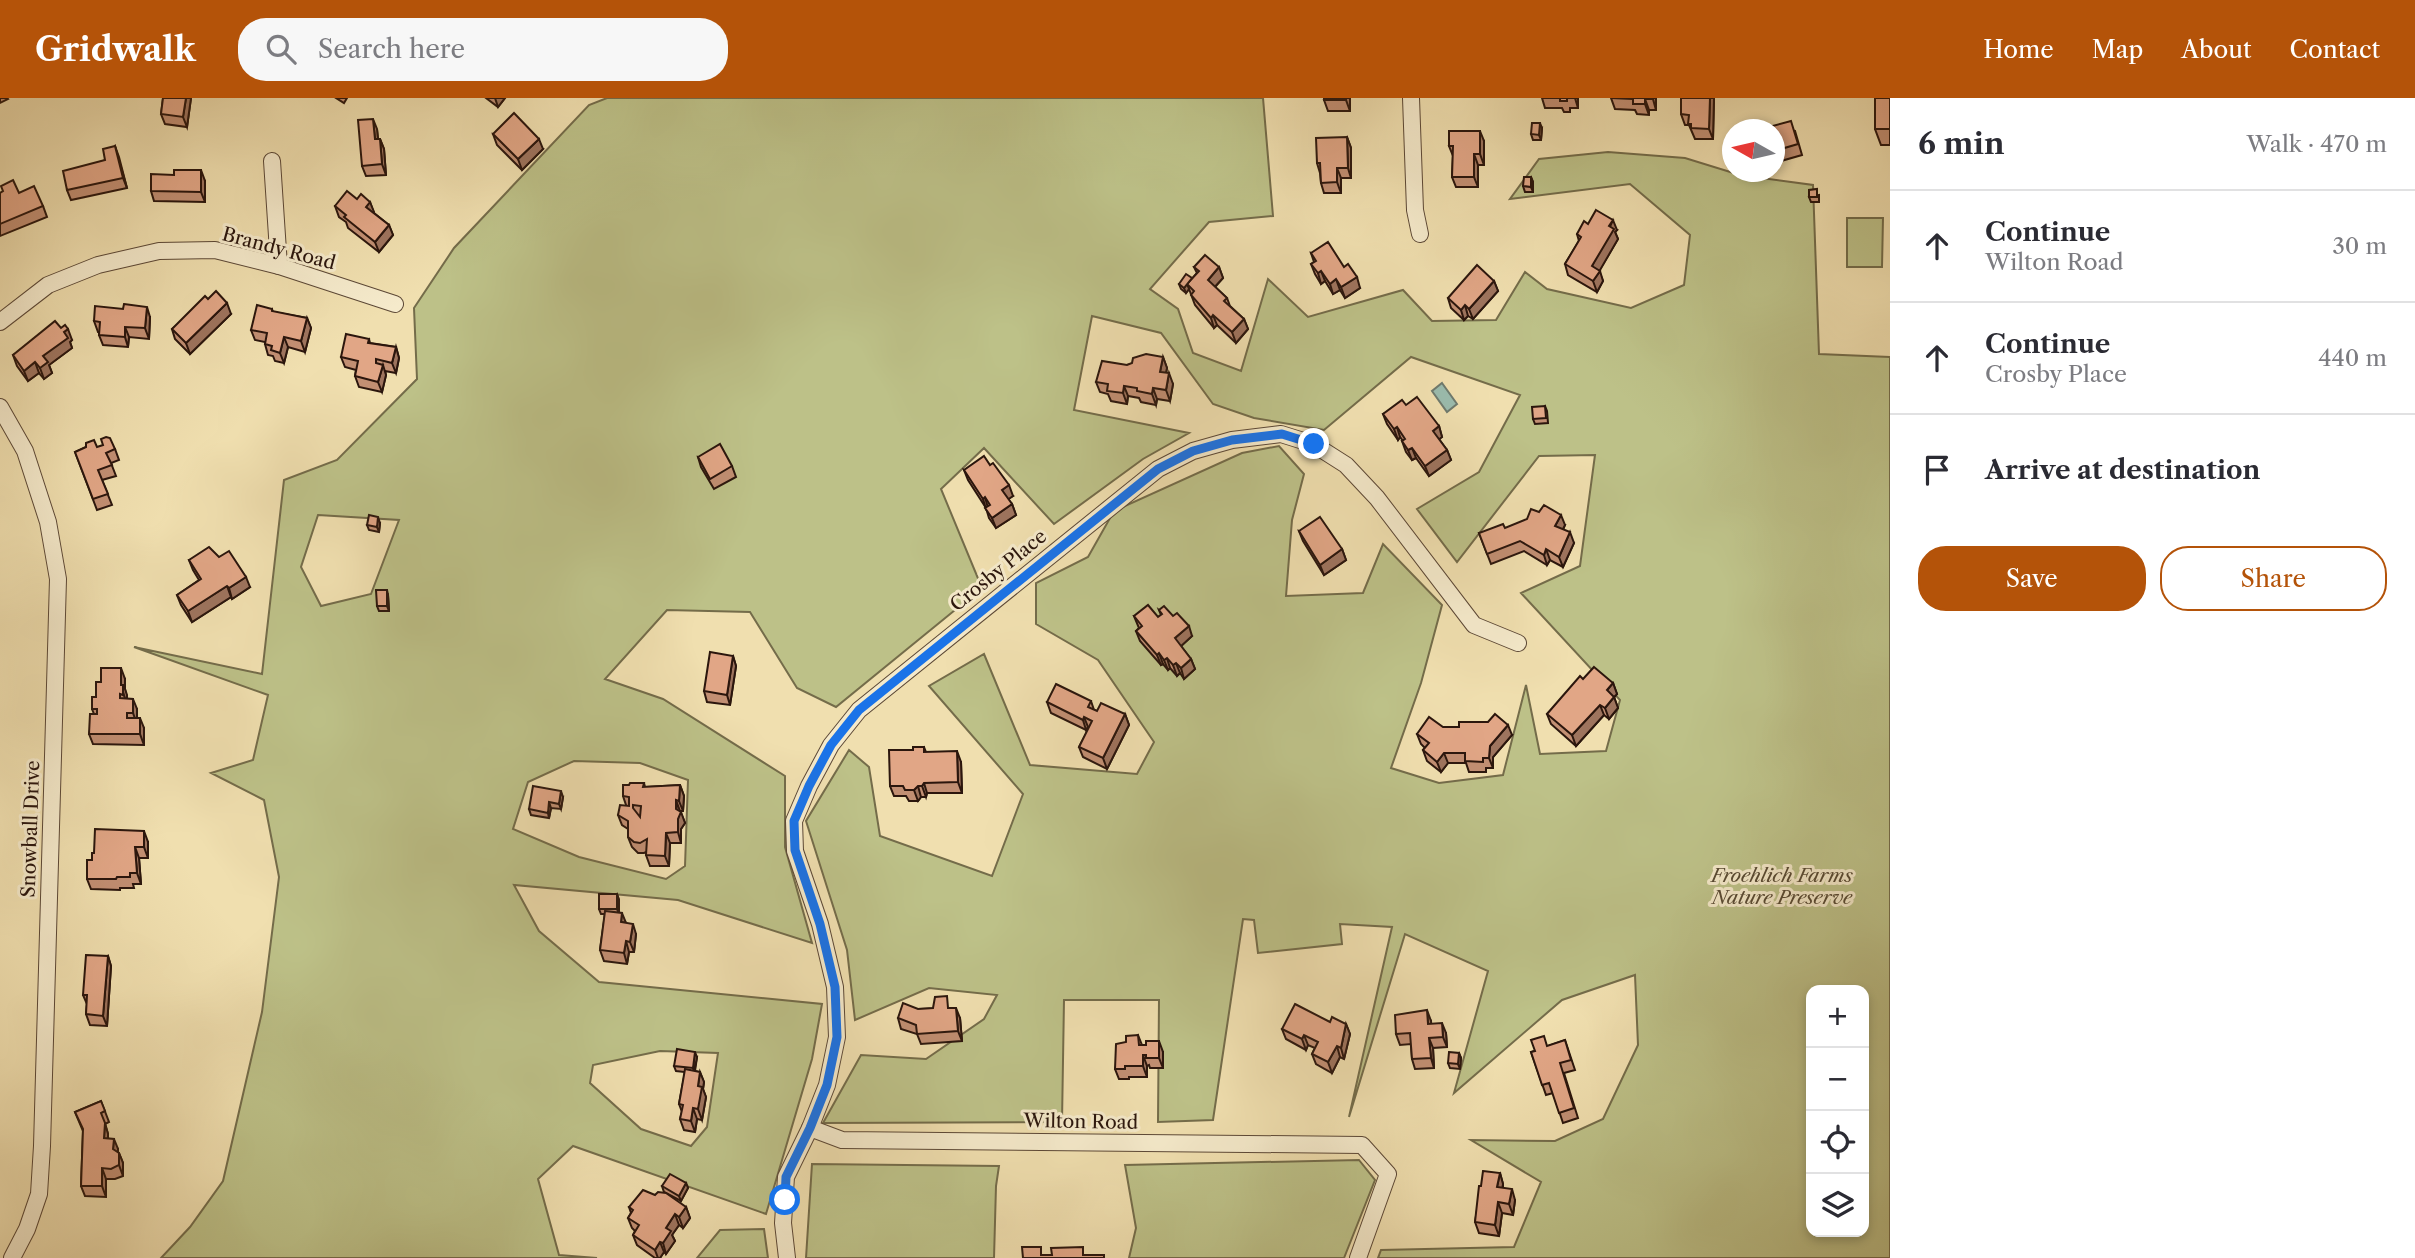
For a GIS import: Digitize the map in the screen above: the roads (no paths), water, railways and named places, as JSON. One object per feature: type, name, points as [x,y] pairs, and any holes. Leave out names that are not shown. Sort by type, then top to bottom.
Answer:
[{"type":"street","points":[[1411,98],[1415,210],[1420,234]]},
{"type":"street","points":[[272,161],[279,266]]},
{"type":"street","name":"Brandy Road","points":[[0,322],[48,285],[98,265],[159,251],[215,250],[279,266],[395,304]]},
{"type":"street","name":"Snowball Drive","points":[[0,407],[25,451],[48,522],[58,579],[39,1194],[27,1228],[12,1258]]},
{"type":"street","name":"Crosby Place","points":[[810,1128],[827,1085],[837,1037],[835,987],[820,924],[795,850],[794,821],[815,774],[831,745],[859,710],[1158,469],[1193,451],[1232,440],[1282,434],[1314,444],[1346,466],[1377,498],[1474,625],[1518,643]]},
{"type":"street","points":[[787,1258],[783,1223],[786,1177],[810,1128]]},
{"type":"street","name":"Wilton Road","points":[[810,1128],[842,1140],[1362,1144],[1388,1174],[1358,1258]]},
{"type":"park label","name":"Froehlich Farms Nature Preserve","points":[[1782,886]]}]
